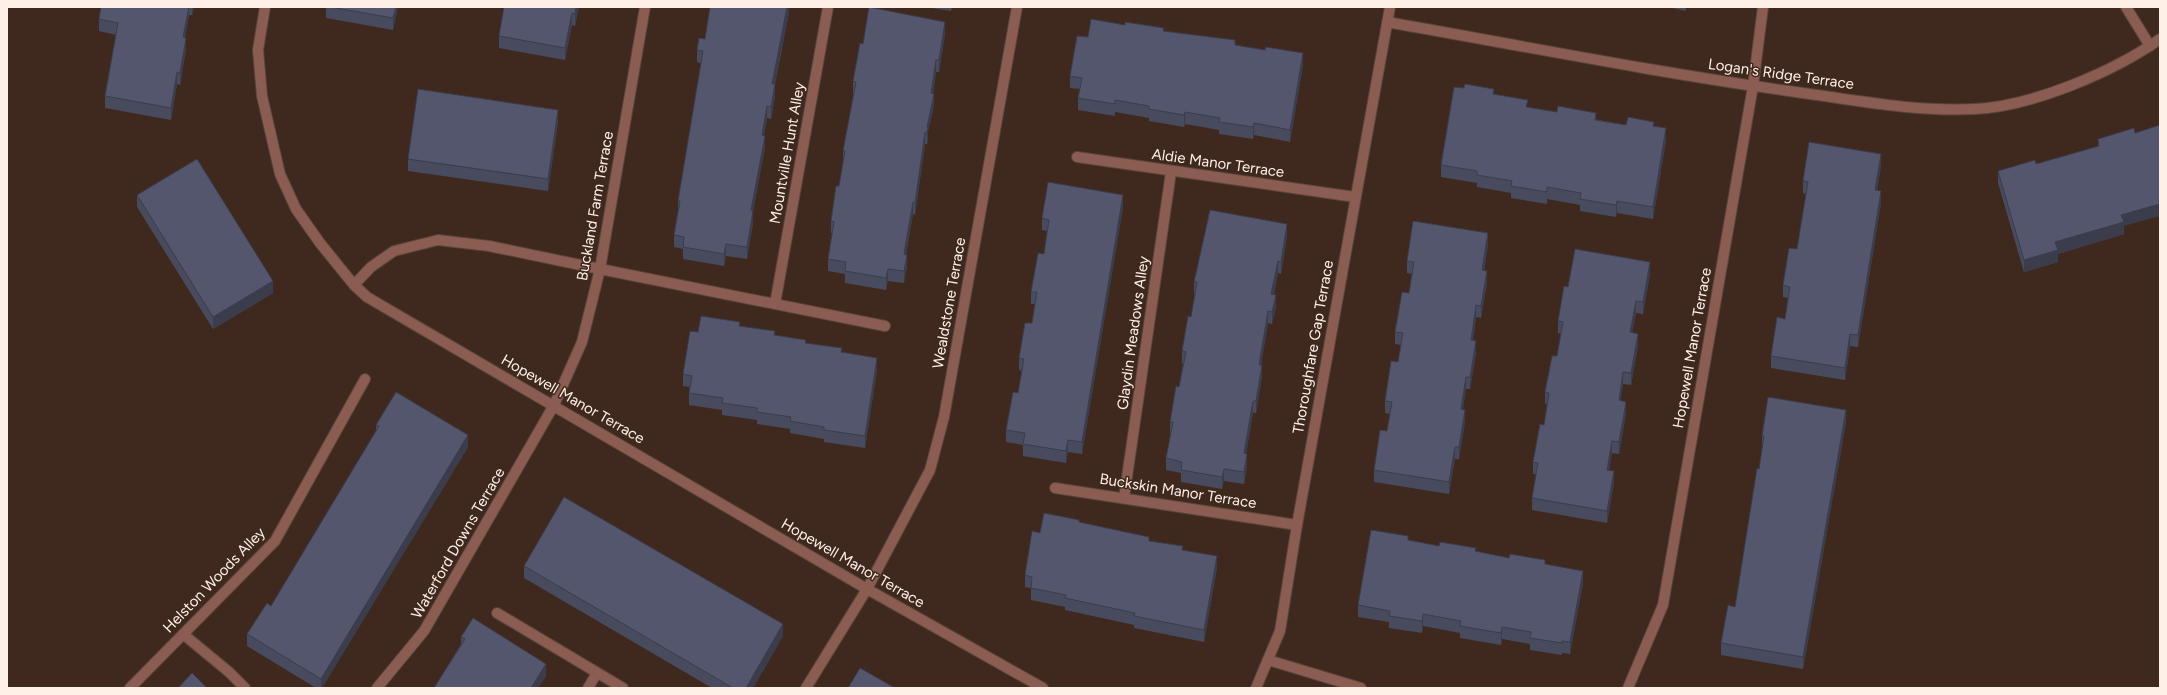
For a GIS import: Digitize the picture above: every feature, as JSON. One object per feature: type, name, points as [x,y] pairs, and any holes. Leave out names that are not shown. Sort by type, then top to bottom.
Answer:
[{"type":"street","name":"Hopewell Manor Terrace","points":[[266,7],[258,50],[262,96],[280,174],[296,209],[320,243],[354,285],[367,297],[868,589],[1043,688]]},
{"type":"street","name":"Buckland Farm Terrace","points":[[554,405],[582,342],[600,269],[645,7]]},
{"type":"street","name":"Mountville Hunt Alley","points":[[775,304],[828,7]]},
{"type":"street","name":"Wealdstone Terrace","points":[[806,688],[868,589],[930,470],[944,417],[1017,7]]},
{"type":"street","name":"Thoroughfare Gap Terrace","points":[[1256,688],[1280,631],[1297,525],[1390,7]]},
{"type":"street","name":"Hopewell Manor Terrace","points":[[1628,688],[1663,605],[1753,86],[1764,7]]},
{"type":"street","points":[[2126,7],[2150,46]]},
{"type":"street","name":"Logan's Ridge Terrace","points":[[1387,22],[1753,86],[1909,107],[1976,109],[2032,98],[2090,78],[2150,46],[2160,39]]},
{"type":"street","name":"Aldie Manor Terrace","points":[[1077,158],[1355,197]]},
{"type":"street","name":"Glaydin Meadows Alley","points":[[1124,498],[1171,172]]},
{"type":"street","points":[[354,285],[371,267],[394,251],[438,240],[489,246],[885,326]]},
{"type":"street","name":"Helston Woods Alley","points":[[130,688],[275,542],[365,380]]},
{"type":"street","name":"Waterford Downs Terrace","points":[[378,688],[424,631],[554,405]]},
{"type":"street","name":"Buckskin Manor Terrace","points":[[1055,488],[1297,525]]},
{"type":"street","points":[[497,614],[623,688]]},
{"type":"street","points":[[183,634],[229,672],[244,688]]},
{"type":"street","points":[[1268,660],[1361,688]]},
{"type":"street","points":[[588,688],[597,673]]},
{"type":"building","points":[[101,7],[189,7],[183,37],[186,38],[180,73],[177,72],[171,108],[105,96],[118,23],[99,19]]},
{"type":"building","points":[[330,7],[396,7],[393,18]]},
{"type":"building","points":[[504,7],[576,7],[575,14],[572,13],[565,48],[499,36]]},
{"type":"building","points":[[710,7],[787,7],[772,84],[775,84],[771,107],[767,106],[762,135],[765,136],[751,210],[753,211],[747,247],[726,244],[724,254],[683,247],[684,237],[674,235],[680,201],[678,201],[703,51],[697,50],[699,38],[705,39]]},
{"type":"building","points":[[869,7],[945,22],[939,60],[936,60],[931,93],[934,94],[928,128],[927,132],[925,132],[915,203],[913,202],[904,254],[907,255],[904,271],[888,269],[886,278],[845,271],[846,262],[828,259],[834,222],[831,221],[836,186],[839,186],[845,151],[843,151],[856,82],[853,81],[860,43],[863,44]]},
{"type":"building","points":[[1091,19],[1125,25],[1125,22],[1164,28],[1163,31],[1235,40],[1235,45],[1265,50],[1266,47],[1303,53],[1290,130],[1254,123],[1253,127],[1219,122],[1220,118],[1185,112],[1184,115],[1149,109],[1149,106],[1115,100],[1115,104],[1078,98],[1082,78],[1070,76],[1077,36],[1088,37]]},
{"type":"building","points":[[1465,84],[1494,89],[1493,94],[1528,100],[1526,107],[1557,112],[1558,106],[1596,113],[1595,120],[1626,125],[1628,117],[1654,122],[1653,126],[1666,128],[1653,207],[1617,201],[1616,205],[1580,199],[1581,193],[1547,187],[1547,192],[1511,186],[1512,181],[1477,175],[1477,171],[1441,165],[1454,87],[1464,88]]},
{"type":"building","points":[[418,89],[558,110],[548,179],[408,159]]},
{"type":"building","points":[[2160,125],[2160,204],[2121,215],[2124,222],[2055,242],[2058,250],[2024,260],[1998,171],[2035,160],[2036,164],[2099,146],[2098,139],[2134,128],[2135,133]]},
{"type":"building","points":[[1809,142],[1881,154],[1875,190],[1881,191],[1858,335],[1850,334],[1845,368],[1771,356],[1777,317],[1785,319],[1790,287],[1783,285],[1789,248],[1797,249],[1808,182],[1803,181]]},
{"type":"building","points":[[197,159],[273,281],[213,317],[137,195]]},
{"type":"building","points":[[1048,182],[1123,195],[1082,442],[1068,440],[1066,451],[1023,444],[1025,433],[1006,430],[1013,392],[1018,393],[1024,359],[1019,358],[1025,323],[1032,323],[1037,292],[1031,292],[1038,253],[1044,254],[1049,220],[1042,218]]},
{"type":"building","points":[[1210,210],[1287,224],[1281,262],[1278,261],[1271,294],[1276,295],[1272,312],[1268,311],[1259,365],[1262,365],[1256,401],[1253,401],[1244,453],[1247,454],[1244,472],[1224,469],[1222,477],[1181,470],[1182,462],[1166,458],[1173,422],[1170,422],[1176,386],[1179,387],[1186,352],[1182,351],[1188,316],[1191,317],[1197,282],[1194,282]]},
{"type":"building","points":[[1413,221],[1488,233],[1482,270],[1487,271],[1481,306],[1476,305],[1471,340],[1476,341],[1470,377],[1466,377],[1461,409],[1465,410],[1459,447],[1455,447],[1449,482],[1374,470],[1380,430],[1387,431],[1392,402],[1385,401],[1391,361],[1398,362],[1403,333],[1395,332],[1402,292],[1409,293],[1414,262],[1407,261]]},
{"type":"building","points":[[1575,249],[1650,262],[1643,302],[1636,301],[1630,332],[1638,334],[1631,373],[1623,372],[1619,400],[1626,402],[1619,442],[1612,441],[1607,470],[1614,471],[1607,511],[1532,498],[1538,463],[1533,462],[1540,424],[1544,425],[1549,393],[1545,392],[1552,356],[1557,356],[1563,322],[1558,321],[1564,286],[1568,287]]},
{"type":"building","points":[[701,316],[740,322],[739,326],[775,331],[774,335],[806,340],[805,343],[842,348],[841,352],[877,358],[865,436],[824,430],[824,427],[790,421],[791,417],[757,412],[757,408],[722,403],[723,398],[689,393],[692,376],[683,374],[690,331],[698,332]]},
{"type":"building","points":[[396,392],[468,435],[321,679],[247,634],[267,603],[271,606],[379,426],[376,425]]},
{"type":"building","points":[[1768,397],[1846,410],[1803,657],[1721,643],[1728,605],[1735,607],[1757,468],[1759,469]]},
{"type":"building","points":[[564,497],[783,624],[746,688],[733,688],[524,566]]},
{"type":"building","points":[[1044,513],[1149,537],[1149,541],[1183,546],[1182,550],[1217,556],[1204,630],[1134,616],[1135,613],[1065,598],[1066,595],[1031,588],[1032,577],[1025,575],[1032,531],[1040,533]]},
{"type":"building","points":[[1371,530],[1408,536],[1408,540],[1439,546],[1440,542],[1476,548],[1475,551],[1509,558],[1510,554],[1545,560],[1545,564],[1583,571],[1570,642],[1562,641],[1562,643],[1530,638],[1531,632],[1502,627],[1501,633],[1460,626],[1461,621],[1423,614],[1422,621],[1389,616],[1390,611],[1358,605]]},
{"type":"building","points":[[473,618],[546,664],[531,688],[434,688],[465,639],[461,637]]},
{"type":"building","points":[[860,668],[895,688],[848,688]]},
{"type":"building","points":[[192,673],[207,688],[178,688]]}]
